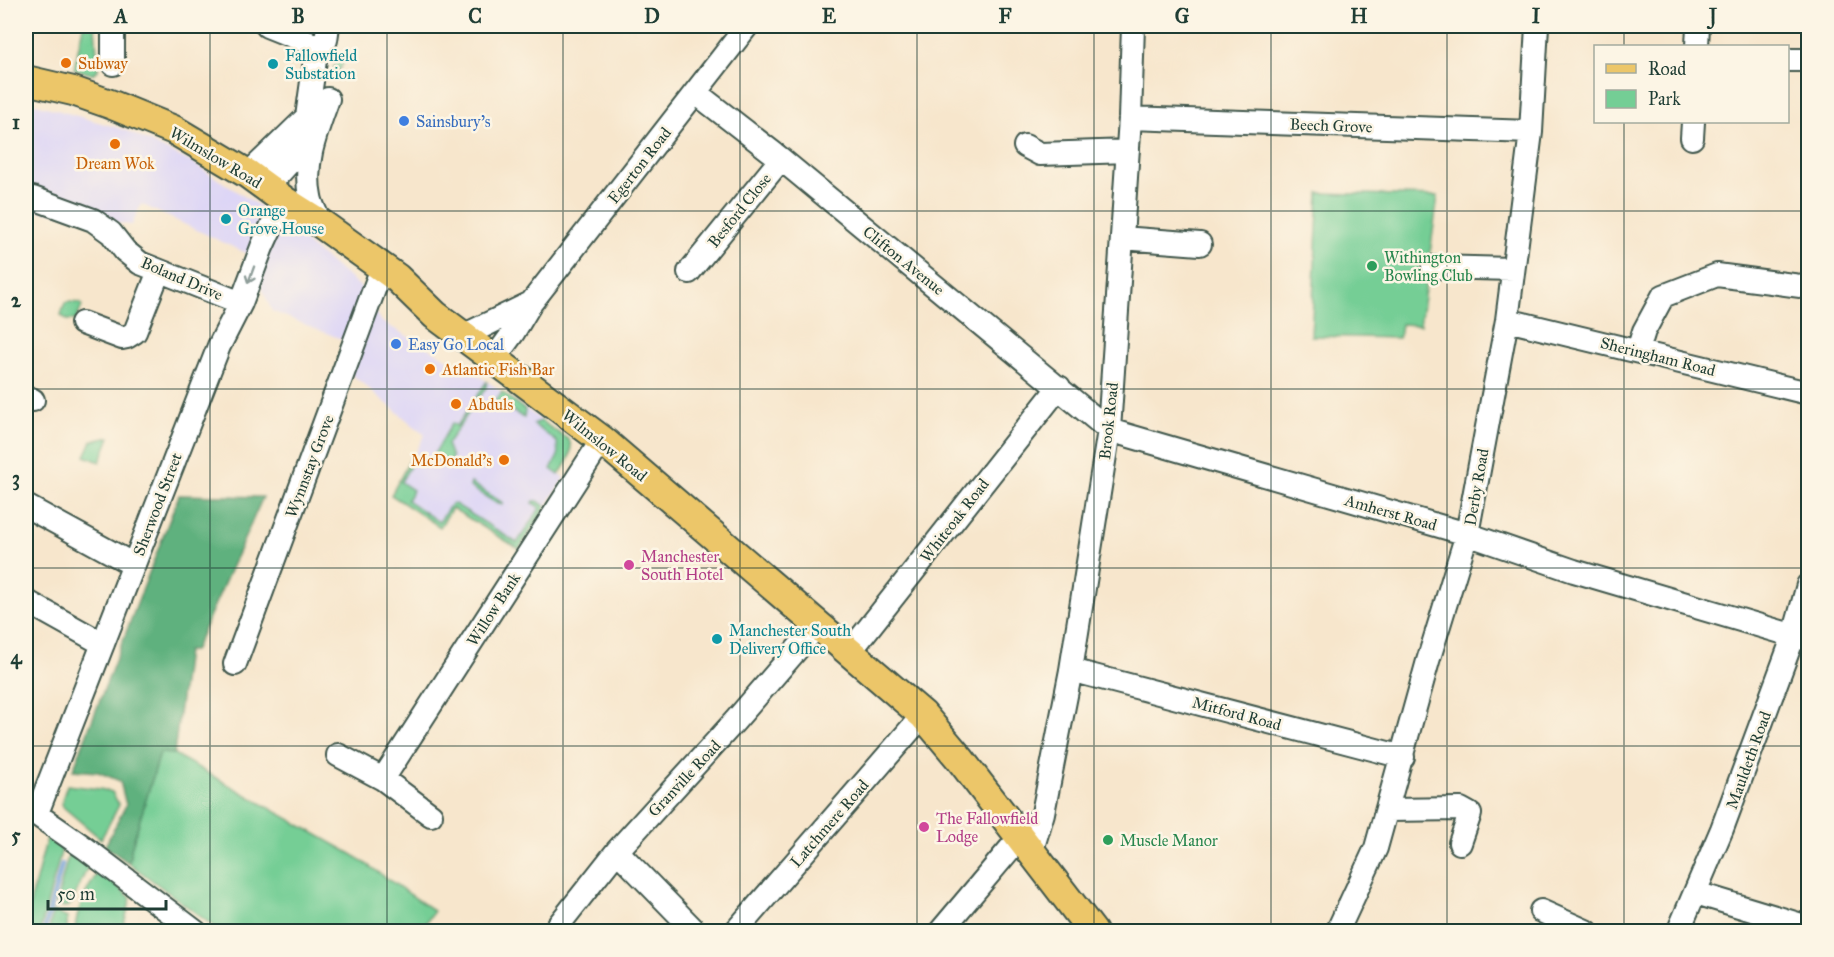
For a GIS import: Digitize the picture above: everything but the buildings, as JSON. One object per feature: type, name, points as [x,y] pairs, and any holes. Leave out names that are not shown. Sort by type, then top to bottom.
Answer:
[{"type":"main road","name":"Wilmslow Road","points":[[26,80],[101,100],[174,130],[257,181],[397,278],[435,315],[602,440],[923,715],[1026,843],[1093,932]]},
{"type":"street","points":[[113,26],[113,64]]},
{"type":"street","points":[[267,26],[317,46]]},
{"type":"street","points":[[307,117],[317,46],[326,40],[328,26]]},
{"type":"street","name":"Egerton Road","points":[[494,359],[531,303],[747,26]]},
{"type":"street","name":"Brook Road","points":[[1026,843],[1043,813],[1071,670],[1109,430],[1130,118],[1133,26]]},
{"type":"street","name":"Derby Road","points":[[1337,932],[1376,848],[1389,810],[1428,662],[1467,534],[1506,320],[1531,132],[1537,26]]},
{"type":"street","points":[[1696,45],[1698,26]]},
{"type":"street","points":[[1789,60],[1809,60]]},
{"type":"street","name":"Clifton Avenue","points":[[696,93],[781,159],[1109,430]]},
{"type":"street","points":[[257,181],[307,117],[328,99]]},
{"type":"street","points":[[257,181],[289,164],[328,99]]},
{"type":"street","points":[[309,216],[307,171],[328,99]]},
{"type":"street","name":"Beech Grove","points":[[1130,118],[1531,132]]},
{"type":"street","points":[[1025,146],[1040,154],[1128,151]]},
{"type":"street","name":"Besford Close","points":[[689,261],[781,159]]},
{"type":"street","name":"Boland Drive","points":[[33,198],[93,220],[111,233],[125,251],[140,263],[241,303]]},
{"type":"street","name":"Sherwood Street","points":[[31,810],[103,644],[219,346],[241,303],[272,225],[281,217],[309,216]]},
{"type":"street","points":[[1122,238],[1200,244]]},
{"type":"street","points":[[1433,267],[1513,269]]},
{"type":"street","name":"Wynnstay Grove","points":[[235,664],[382,268]]},
{"type":"street","points":[[82,323],[127,338],[135,332],[159,272]]},
{"type":"street","points":[[1638,350],[1644,331],[1663,296],[1717,275],[1809,287]]},
{"type":"street","name":"Egerton Road","points":[[463,336],[531,303]]},
{"type":"street","name":"Sheringham Road","points":[[1506,320],[1809,393]]},
{"type":"street","name":"Whiteoak Road","points":[[849,653],[1059,387]]},
{"type":"street","name":"Amherst Road","points":[[1109,430],[1467,534],[1574,571],[1801,637]]},
{"type":"street","name":"Willow Bank","points":[[383,779],[602,440]]},
{"type":"street","points":[[26,506],[134,565]]},
{"type":"street","name":"Mauldeth Road","points":[[1678,932],[1801,637],[1809,585]]},
{"type":"street","points":[[26,601],[103,644]]},
{"type":"street","name":"Granville Road","points":[[553,932],[617,851],[735,721],[817,626]]},
{"type":"street","name":"Mitford Road","points":[[1071,670],[1403,757]]},
{"type":"street","name":"Latchmere Road","points":[[735,932],[923,715]]},
{"type":"street","points":[[338,755],[383,779],[431,815]]},
{"type":"street","points":[[1389,810],[1461,809],[1470,814],[1460,843]]},
{"type":"street","points":[[31,810],[116,870],[196,932]]},
{"type":"street","points":[[940,932],[1026,843]]},
{"type":"street","points":[[617,851],[696,932]]},
{"type":"street","points":[[1696,893],[1809,927]]},
{"type":"street","points":[[1541,911],[1588,932]]},
{"type":"shaded area","points":[[26,101],[125,130],[193,163],[262,208],[361,287],[382,322],[487,381],[569,440],[571,453],[559,474],[564,478],[519,549],[452,508],[440,527],[391,495],[425,435],[350,373],[346,341],[272,311],[246,253],[141,204],[132,225],[26,209]]},
{"type":"green space","points":[[83,26],[95,26],[98,70],[92,74],[74,69]]},
{"type":"green space","points":[[346,52],[349,55],[334,77],[330,76],[335,64]]},
{"type":"green space","name":"Withington Bowling Club","points":[[1319,193],[1438,196],[1420,325],[1401,324],[1399,338],[1311,336]]},
{"type":"green space","points":[[65,303],[80,303],[82,306],[76,320],[67,320],[61,315]]},
{"type":"green space","points":[[487,381],[486,388],[447,444],[452,457],[451,461],[446,464],[433,456],[452,423],[457,426]]},
{"type":"green space","points":[[502,392],[525,410],[524,418],[495,401]]},
{"type":"green space","points":[[541,421],[569,440],[571,445],[567,462],[559,475],[551,469],[558,456],[557,442],[533,424]]},
{"type":"green space","points":[[110,437],[100,462],[85,456],[92,441]]},
{"type":"green space","points":[[410,460],[413,461],[401,482],[413,490],[407,500],[439,522],[451,504],[455,504],[517,543],[540,508],[533,503],[534,501],[546,507],[519,549],[452,508],[440,527],[391,495]]},
{"type":"green space","points":[[471,483],[503,503],[502,505],[470,487]]},
{"type":"green space","points":[[179,495],[263,497],[194,651],[187,651],[174,754],[160,753],[131,849],[129,863],[105,846],[126,805],[120,781],[98,772],[73,770]]},
{"type":"green space","points":[[160,753],[174,754],[353,855],[434,911],[420,931],[220,931],[129,863],[131,849]]},
{"type":"green space","points":[[67,785],[112,792],[119,805],[101,839],[62,806]]},
{"type":"green space","points":[[47,837],[63,845],[40,931],[26,932],[31,899]]},
{"type":"green space","points":[[70,849],[89,864],[72,902],[69,906],[63,907],[56,903]]},
{"type":"green space","points":[[99,870],[131,898],[122,931],[75,932],[80,907]]},
{"type":"green space","points":[[53,911],[67,918],[67,931],[49,931]]},
{"type":"waterway","points":[[44,932],[62,864]]},
{"type":"place","name":"Subway","points":[[66,63]]},
{"type":"place","name":"Fallowfield Substation","points":[[273,64]]},
{"type":"place","name":"Sainsbury's","points":[[404,121]]},
{"type":"place","name":"Dream Wok","points":[[115,144]]},
{"type":"place","name":"Orange Grove House","points":[[226,219]]},
{"type":"place","name":"Withington Bowling Club","points":[[1372,266]]},
{"type":"place","name":"Easy Go Local","points":[[396,344]]},
{"type":"place","name":"Atlantic Fish Bar","points":[[430,369]]},
{"type":"place","name":"Abduls","points":[[456,404]]},
{"type":"place","name":"McDonald's","points":[[504,460]]},
{"type":"place","name":"Manchester South Hotel","points":[[629,565]]},
{"type":"place","name":"Manchester South Delivery Office","points":[[717,639]]},
{"type":"place","name":"The Fallowfield Lodge","points":[[924,827]]},
{"type":"place","name":"Muscle Manor","points":[[1108,840]]}]
